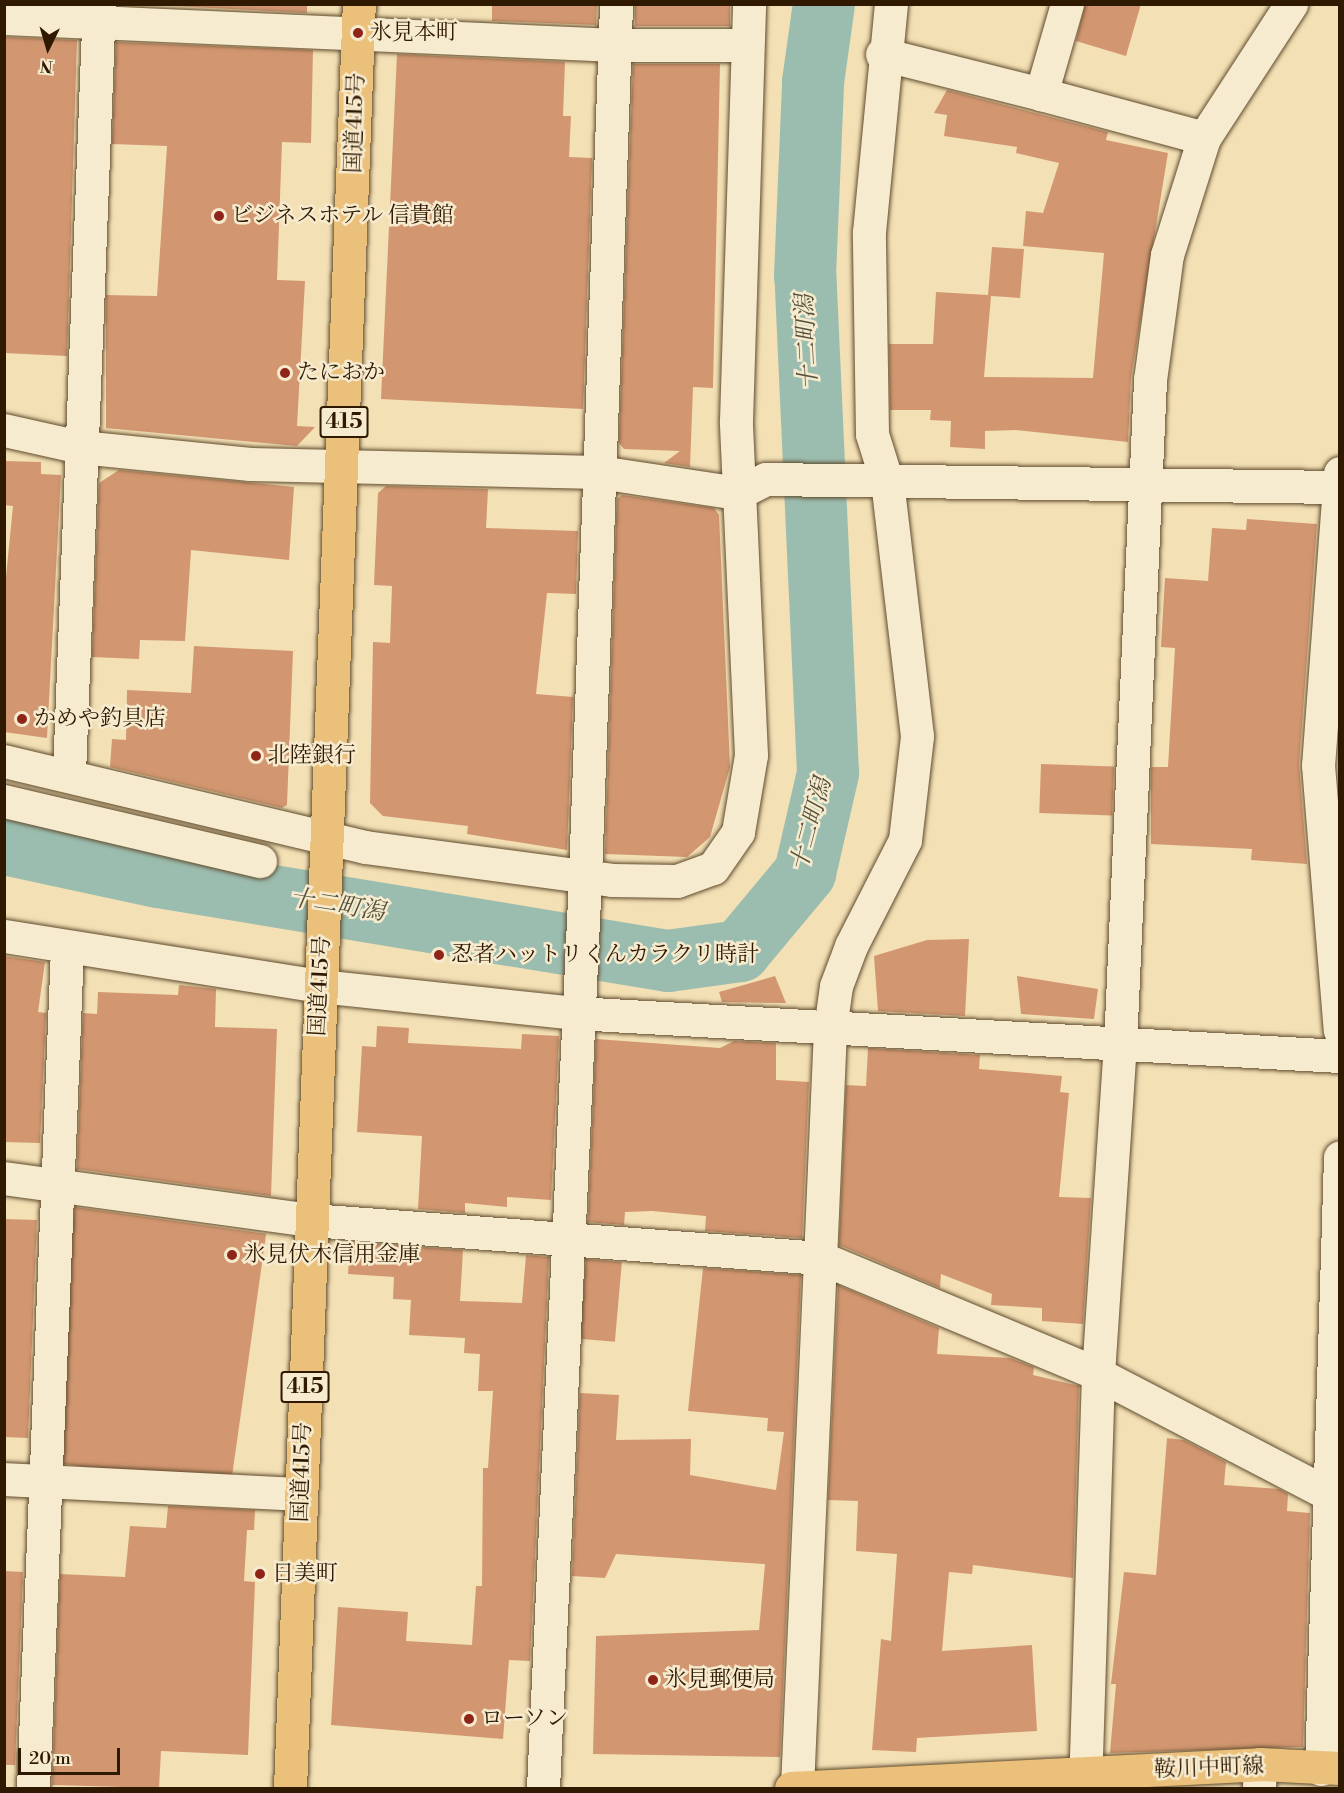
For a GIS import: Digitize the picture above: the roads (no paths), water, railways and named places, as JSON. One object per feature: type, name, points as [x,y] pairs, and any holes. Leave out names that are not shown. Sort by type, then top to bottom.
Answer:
[{"type":"main road","name":"国道415号","points":[[290,1788],[319,986],[328,855],[358,19]]},
{"type":"main road","name":"鞍川中町線","points":[[791,1788],[1260,1776],[1330,1768]]},
{"type":"street","points":[[543,1788],[568,1239],[575,1013],[580,914],[585,876],[616,4]]},
{"type":"street","points":[[4,761],[69,772],[328,855],[585,876],[677,881],[713,868],[738,832],[751,755],[752,486],[744,45],[749,4]]},
{"type":"street","points":[[797,1788],[830,1029],[836,986],[851,946],[905,840],[915,747],[875,482],[872,434],[868,232],[882,54],[891,4]]},
{"type":"street","points":[[1041,94],[1067,4]]},
{"type":"street","points":[[1085,1780],[1098,1374],[1120,1044],[1148,482],[1150,381],[1167,255],[1204,138],[1291,4]]},
{"type":"street","points":[[4,18],[98,13],[358,19],[615,45],[744,45]]},
{"type":"street","points":[[69,772],[98,13]]},
{"type":"street","points":[[882,54],[1204,138]]},
{"type":"street","points":[[4,430],[80,447],[250,464],[342,463],[599,472],[752,486],[875,482],[1338,480],[1318,765],[1340,1030]]},
{"type":"street","points":[[4,801],[260,861]]},
{"type":"street","points":[[4,936],[67,948],[319,986],[575,1013],[1340,1056]]},
{"type":"street","points":[[33,1788],[42,1481],[67,948]]},
{"type":"street","points":[[1330,1768],[1340,1157]]},
{"type":"street","points":[[4,1178],[56,1187],[310,1220],[821,1258],[1098,1374],[1334,1496]]},
{"type":"street","points":[[4,1479],[301,1494]]},
{"type":"waterway","name":"十二町潟","points":[[4,844],[158,877],[668,961],[740,951],[805,873],[828,773],[805,276],[813,82],[824,4]]},
{"type":"place","name":"氷見本町","points":[[358,33]]},
{"type":"place","name":"ビジネスホテル 信貴館","points":[[219,216]]},
{"type":"place","name":"たにおか","points":[[285,373]]},
{"type":"place","name":"かめや釣具店","points":[[22,719]]},
{"type":"place","name":"北陸銀行","points":[[256,756]]},
{"type":"place","name":"忍者ハットリくんカラクリ時計","points":[[439,955]]},
{"type":"place","name":"氷見伏木信用金庫","points":[[232,1255]]},
{"type":"place","name":"日美町","points":[[260,1574]]},
{"type":"place","name":"氷見郵便局","points":[[653,1680]]},
{"type":"place","name":"ローソン","points":[[469,1719]]}]
